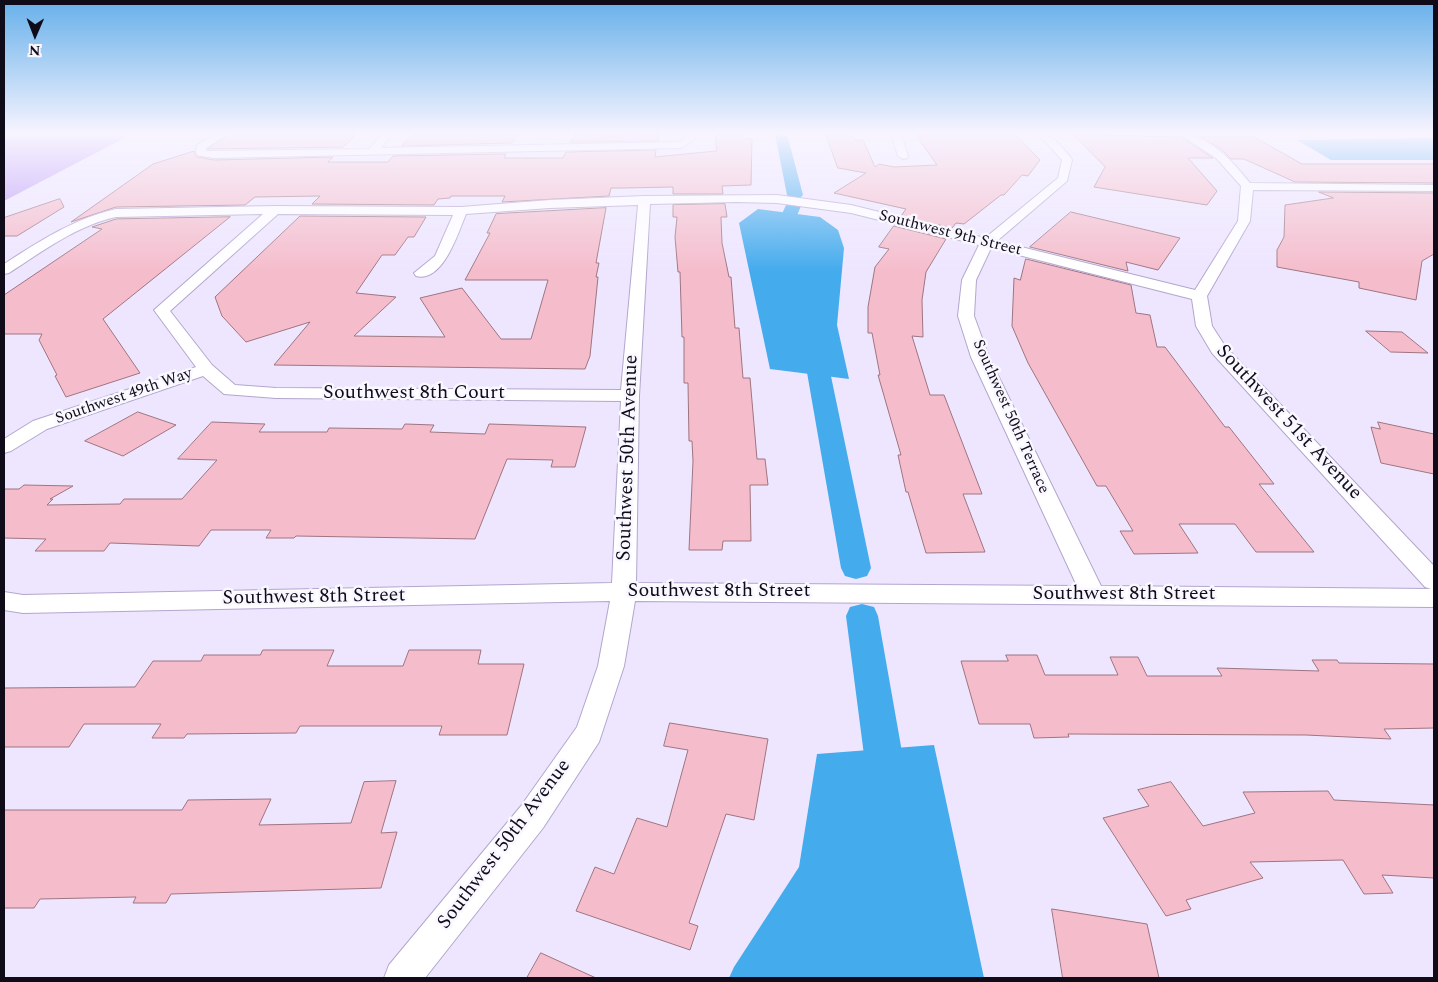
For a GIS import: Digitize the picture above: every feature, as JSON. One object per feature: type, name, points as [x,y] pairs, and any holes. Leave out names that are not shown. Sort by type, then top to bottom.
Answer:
[{"type":"street","name":"Southwest 50th Terrace","points":[[1062,180],[986,244],[969,280],[966,316],[980,358],[1092,595]]},
{"type":"street","points":[[1199,296],[1244,221],[1247,186],[1242,180]]},
{"type":"street","points":[[1247,186],[1434,188]]},
{"type":"street","name":"Southwest 9th Street","points":[[4,270],[78,223],[98,216],[116,213],[275,210],[461,211],[550,204],[644,200],[777,199],[851,209],[1199,296]]},
{"type":"street","name":"Southwest 50th Avenue","points":[[402,978],[532,817],[589,733],[612,666],[624,592],[630,396],[644,200]]},
{"type":"street","name":"Southwest 49th Way","points":[[4,447],[40,425],[206,369],[162,310],[275,210]]},
{"type":"street","points":[[421,273],[441,258],[461,211]]},
{"type":"street","name":"Southwest 51st Avenue","points":[[1199,296],[1204,326],[1218,349],[1434,581]]},
{"type":"street","name":"Southwest 8th Court","points":[[206,369],[230,390],[276,393],[630,396]]},
{"type":"street","name":"Southwest 8th Street","points":[[4,601],[33,603],[624,592],[1434,598]]},
{"type":"shaded area","points":[[4,180],[44,180],[4,201]]},
{"type":"water","points":[[758,209],[820,217],[838,230],[844,248],[837,325],[849,379],[770,369],[739,223]]},
{"type":"water","points":[[934,745],[984,978],[729,978],[734,967],[799,867],[817,754]]},
{"type":"building","points":[[131,180],[751,180],[751,185],[722,186],[723,194],[673,194],[673,187],[611,188],[609,196],[502,202],[505,196],[451,196],[450,198],[438,199],[434,205],[312,204],[320,196],[255,197],[245,205],[116,207],[71,222]]},
{"type":"building","points":[[855,180],[1018,180],[1004,195],[1001,195],[964,224],[956,223],[952,228],[901,216],[906,209],[834,193]]},
{"type":"building","points":[[1098,180],[1207,180],[1217,191],[1207,205],[1094,187]]},
{"type":"building","points":[[1290,180],[1434,180],[1434,183],[1295,182]]},
{"type":"building","points":[[1319,192],[1434,193],[1434,254],[1422,261],[1416,300],[1359,288],[1359,282],[1277,267],[1277,250],[1284,237],[1285,205],[1333,198]]},
{"type":"building","points":[[60,199],[64,207],[17,236],[4,236],[4,218]]},
{"type":"building","points":[[725,204],[727,217],[721,217],[722,243],[729,277],[731,277],[735,328],[739,328],[743,378],[750,378],[757,459],[765,459],[768,485],[750,485],[751,541],[723,541],[722,550],[689,550],[693,461],[692,441],[689,441],[688,383],[684,383],[684,337],[682,337],[680,272],[678,272],[675,237],[677,217],[673,217],[673,205]]},
{"type":"building","points":[[606,208],[596,263],[599,263],[596,277],[598,277],[590,356],[585,369],[274,365],[310,322],[246,342],[222,316],[215,297],[300,216],[426,217],[414,237],[408,237],[395,255],[382,255],[356,293],[396,297],[354,336],[445,337],[420,298],[462,288],[501,339],[531,339],[548,280],[465,280],[490,233],[487,233],[496,214]]},
{"type":"building","points":[[1071,212],[1180,238],[1158,270],[1126,262],[1128,271],[1030,247]]},
{"type":"building","points":[[230,217],[103,319],[140,373],[66,397],[39,340],[42,334],[4,334],[4,295],[102,229],[92,227],[116,219]]},
{"type":"building","points":[[894,226],[946,239],[926,272],[922,300],[923,337],[912,336],[930,395],[944,395],[982,494],[963,494],[985,552],[926,553],[908,492],[906,492],[898,455],[901,455],[878,375],[880,375],[872,333],[868,333],[868,307],[875,267],[889,249],[879,247]]},
{"type":"building","points":[[1026,259],[1131,285],[1136,313],[1150,315],[1157,347],[1165,347],[1225,427],[1229,427],[1274,484],[1259,484],[1314,552],[1256,552],[1235,524],[1179,524],[1198,553],[1134,554],[1120,531],[1133,531],[1106,486],[1097,486],[1028,363],[1012,326],[1014,278],[1020,280]]},
{"type":"building","points":[[1366,331],[1402,332],[1428,353],[1391,352]]},
{"type":"building","points":[[138,412],[176,425],[123,456],[85,441]]},
{"type":"building","points":[[212,422],[265,424],[259,432],[327,432],[329,428],[402,429],[405,424],[434,425],[430,432],[485,434],[489,424],[586,427],[575,467],[551,467],[553,460],[507,459],[475,539],[296,536],[294,538],[266,538],[271,530],[211,530],[199,546],[110,543],[104,551],[35,551],[46,539],[4,538],[4,489],[19,489],[24,485],[73,486],[50,499],[53,499],[47,505],[120,504],[124,499],[182,499],[217,460],[178,459]]},
{"type":"building","points":[[1378,422],[1434,434],[1434,474],[1381,463],[1371,427],[1380,429]]},
{"type":"building","points":[[263,650],[334,650],[327,666],[403,666],[409,650],[481,650],[478,664],[524,664],[507,735],[439,735],[442,726],[300,726],[296,733],[187,734],[184,738],[152,738],[161,724],[84,724],[69,747],[4,747],[4,688],[135,687],[153,661],[201,661],[204,655],[260,655]]},
{"type":"building","points":[[1006,655],[1037,655],[1045,675],[1118,675],[1110,657],[1138,657],[1147,676],[1222,676],[1217,668],[1319,671],[1312,660],[1337,660],[1339,663],[1434,664],[1434,728],[1384,729],[1391,739],[1306,735],[1068,734],[1069,737],[1034,738],[1030,724],[979,724],[961,661],[1008,661]]},
{"type":"building","points":[[670,723],[768,739],[754,820],[726,814],[689,923],[698,926],[690,950],[576,911],[595,867],[614,874],[637,818],[667,827],[688,750],[664,746]]},
{"type":"building","points":[[396,781],[381,833],[397,832],[381,888],[171,894],[166,903],[133,903],[136,897],[40,899],[34,908],[4,908],[4,810],[182,810],[188,800],[271,799],[259,825],[351,823],[364,782]]},
{"type":"building","points":[[1171,782],[1203,826],[1255,813],[1243,792],[1328,791],[1334,800],[1434,805],[1434,878],[1382,875],[1393,893],[1364,894],[1343,860],[1250,862],[1263,878],[1186,900],[1191,909],[1166,916],[1103,818],[1149,806],[1138,790]]},
{"type":"building","points":[[1052,909],[1147,924],[1159,978],[1063,978]]},
{"type":"building","points":[[541,953],[596,978],[527,978]]},
{"type":"waterway","points":[[792,180],[795,195]]},
{"type":"waterway","points":[[793,206],[788,218],[795,250]]},
{"type":"waterway","points":[[812,338],[856,568]]},
{"type":"waterway","points":[[862,616],[888,786]]}]
